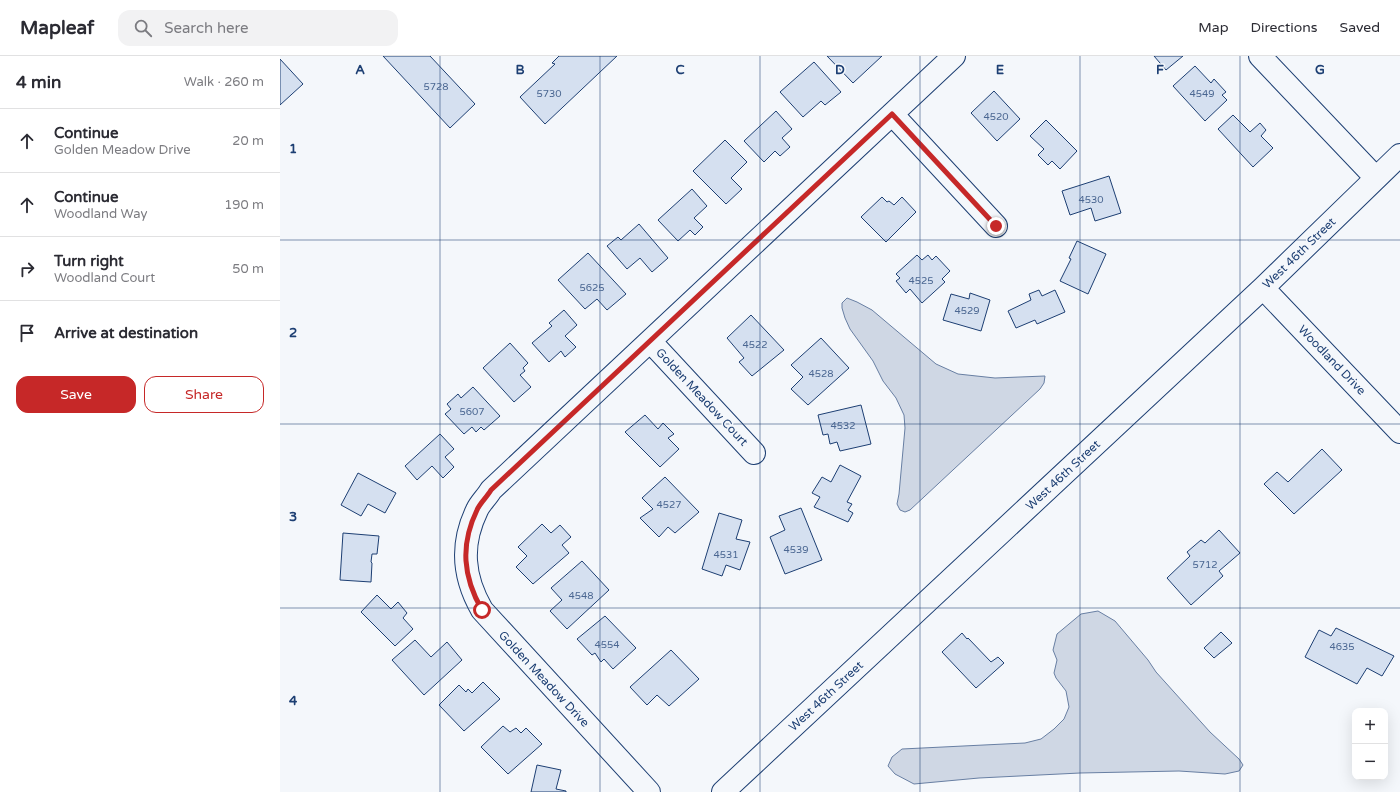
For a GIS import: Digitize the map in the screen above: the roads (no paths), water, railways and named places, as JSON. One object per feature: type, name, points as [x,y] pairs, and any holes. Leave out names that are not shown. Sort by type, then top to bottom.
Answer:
[{"type":"street","name":"Golden Meadow Drive","points":[[648,792],[487,617],[475,597],[467,574],[467,537],[472,523],[478,509],[491,490],[954,56]]},
{"type":"street","points":[[1260,56],[1376,178]]},
{"type":"street","points":[[892,114],[996,226]]},
{"type":"street","name":"West 46th Street","points":[[724,792],[1263,288],[1400,155]]},
{"type":"street","name":"Woodland Drive","points":[[1263,288],[1400,432]]},
{"type":"street","name":"Golden Meadow Court","points":[[650,341],[754,453]]}]
